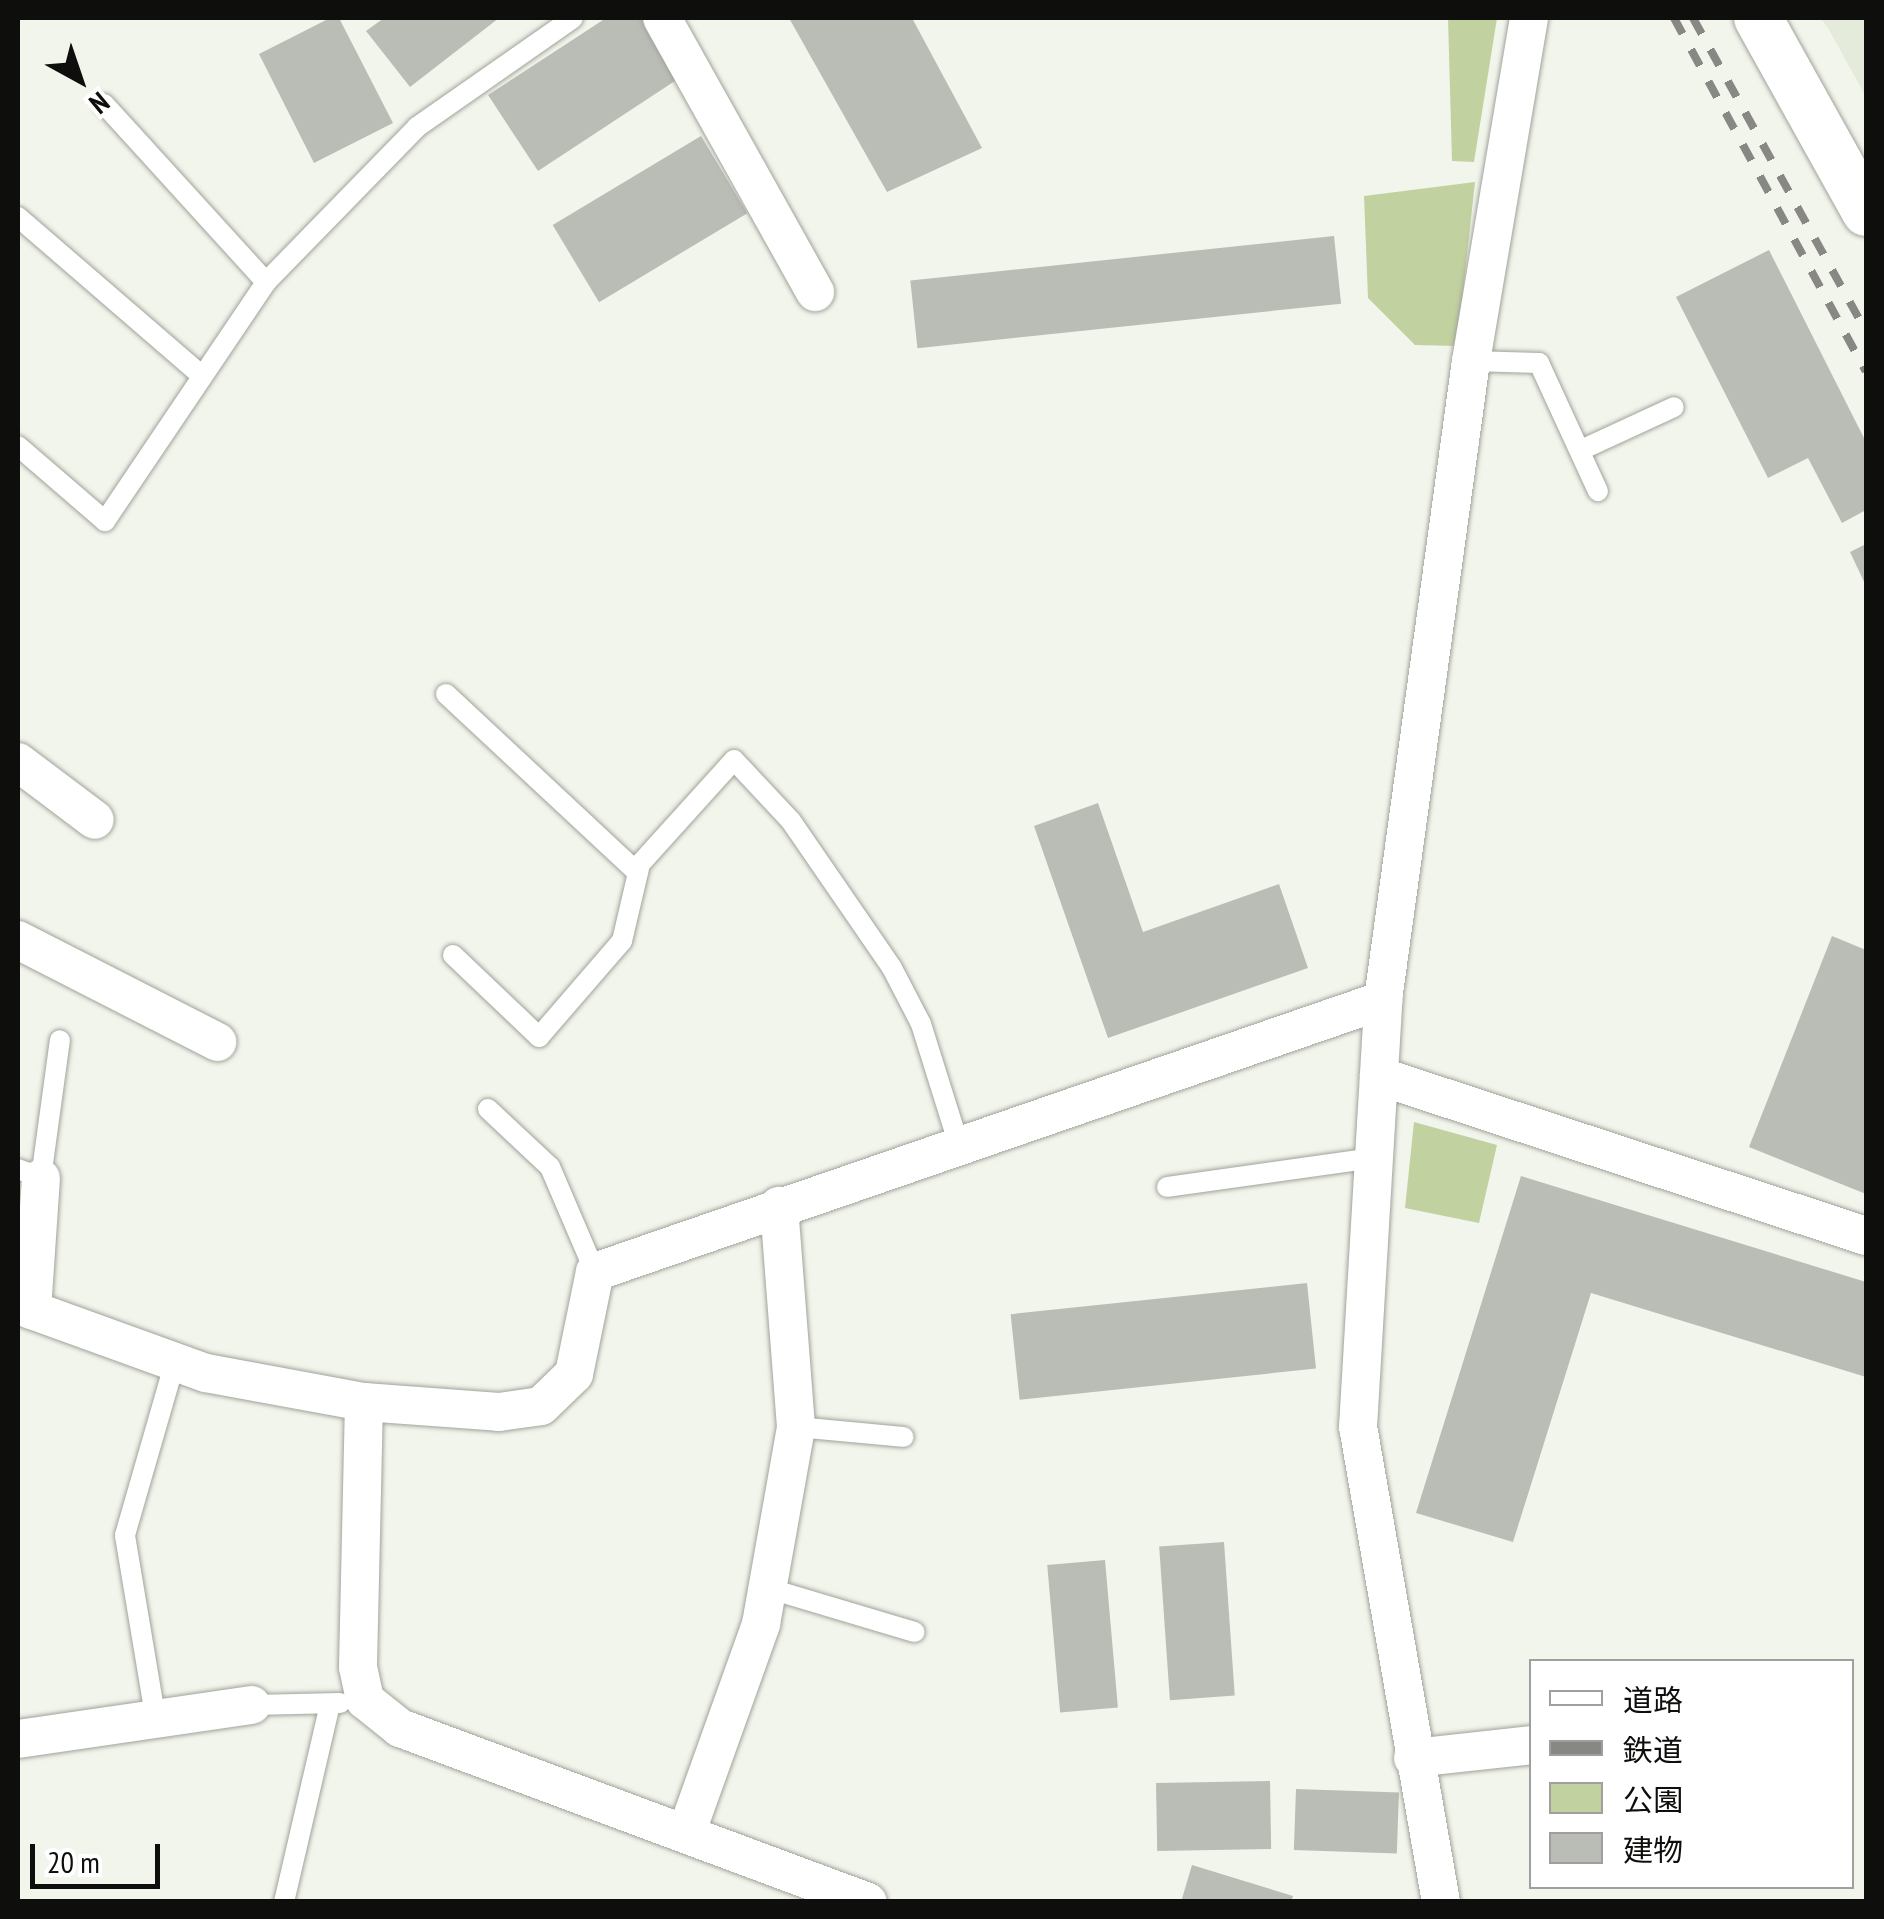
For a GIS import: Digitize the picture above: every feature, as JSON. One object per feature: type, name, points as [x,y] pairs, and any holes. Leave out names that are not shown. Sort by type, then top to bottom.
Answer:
[{"type":"street","points":[[662,18],[815,292]]},
{"type":"street","points":[[1441,1902],[1412,1758],[1358,1426],[1383,1000],[1471,361],[1530,18]]},
{"type":"street","points":[[1758,18],[1866,212]]},
{"type":"street","points":[[18,762],[95,820]]},
{"type":"street","points":[[18,940],[217,1042]]},
{"type":"street","points":[[29,1173],[25,1307],[175,1362],[364,1402],[499,1412],[542,1406],[574,1374],[595,1272],[1383,1000]]},
{"type":"street","points":[[1379,1076],[1866,1236]]},
{"type":"street","points":[[688,1831],[767,1588],[796,1427],[780,1206]]},
{"type":"street","points":[[364,1402],[358,1667],[348,1702],[400,1728],[688,1831],[868,1902]]},
{"type":"street","points":[[18,1739],[155,1714],[252,1705]]},
{"type":"street","points":[[1412,1758],[1529,1745]]},
{"type":"lane","points":[[19,451],[104,521],[200,374],[266,282],[418,127],[572,18]]},
{"type":"lane","points":[[104,104],[266,282]]},
{"type":"lane","points":[[18,217],[200,374]]},
{"type":"lane","points":[[1471,361],[1540,363],[1598,491]]},
{"type":"lane","points":[[1581,450],[1674,407]]},
{"type":"lane","points":[[446,694],[638,874]]},
{"type":"lane","points":[[454,954],[539,1037],[622,941],[638,874],[734,760],[791,821],[892,968],[921,1024],[959,1145]]},
{"type":"lane","points":[[29,1173],[60,1040]]},
{"type":"lane","points":[[488,1109],[550,1167],[595,1272]]},
{"type":"lane","points":[[1166,1187],[1374,1158]]},
{"type":"lane","points":[[155,1714],[125,1535],[175,1362]]},
{"type":"lane","points":[[796,1427],[904,1437]]},
{"type":"lane","points":[[767,1588],[915,1632]]},
{"type":"lane","points":[[252,1705],[348,1702],[284,1902]]},
{"type":"shaded area","points":[[1821,18],[1866,18],[1866,97],[1829,30]]},
{"type":"green space","points":[[1448,18],[1497,18],[1474,162],[1452,161]]},
{"type":"green space","points":[[1475,182],[1457,346],[1415,345],[1368,298],[1364,196]]},
{"type":"green space","points":[[1414,1122],[1497,1145],[1479,1223],[1405,1208]]},
{"type":"building","points":[[330,18],[339,18],[393,123],[314,163],[259,54]]},
{"type":"building","points":[[384,18],[499,18],[410,87],[366,31]]},
{"type":"building","points":[[606,18],[646,18],[684,75],[538,171],[488,95]]},
{"type":"building","points":[[789,18],[912,18],[982,148],[887,192]]},
{"type":"building","points":[[701,136],[747,213],[599,302],[553,225]]},
{"type":"building","points":[[1334,236],[1341,304],[917,348],[910,281]]},
{"type":"building","points":[[1769,250],[1866,442],[1866,510],[1842,523],[1808,458],[1768,478],[1676,297]]},
{"type":"building","points":[[1866,544],[1866,586],[1850,552]]},
{"type":"building","points":[[1098,803],[1143,932],[1279,884],[1308,968],[1108,1038],[1034,826]]},
{"type":"building","points":[[1832,936],[1866,950],[1866,1194],[1749,1147]]},
{"type":"building","points":[[1521,1176],[1866,1282],[1866,1377],[1591,1293],[1513,1542],[1416,1513]]},
{"type":"building","points":[[1307,1283],[1316,1369],[1020,1400],[1011,1314]]},
{"type":"building","points":[[1224,1542],[1235,1696],[1170,1700],[1159,1547]]},
{"type":"building","points":[[1105,1560],[1118,1707],[1060,1712],[1047,1565]]},
{"type":"building","points":[[1270,1781],[1271,1849],[1157,1851],[1156,1783]]},
{"type":"building","points":[[1296,1789],[1399,1793],[1397,1854],[1294,1850]]},
{"type":"building","points":[[1192,1865],[1293,1896],[1291,1902],[1181,1902]]},
{"type":"railway","points":[[1674,18],[1866,371]]},
{"type":"railway","points":[[1693,18],[1866,331]]}]
